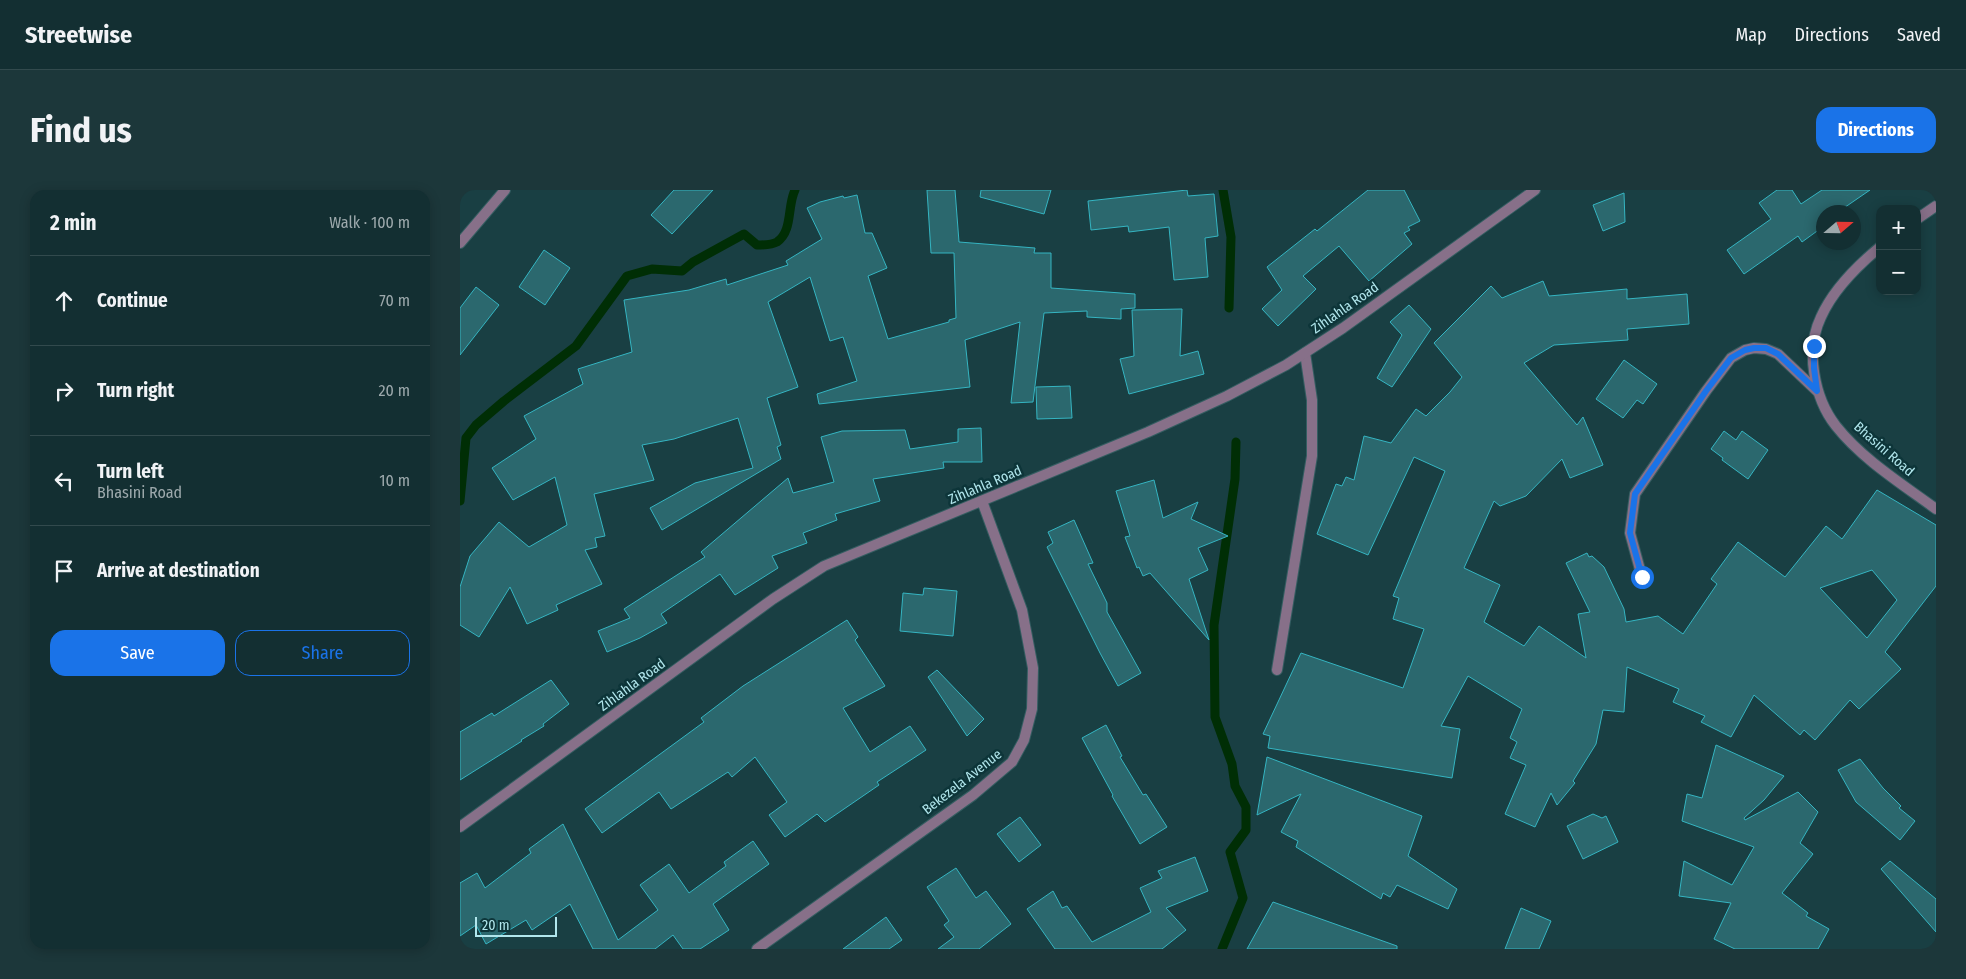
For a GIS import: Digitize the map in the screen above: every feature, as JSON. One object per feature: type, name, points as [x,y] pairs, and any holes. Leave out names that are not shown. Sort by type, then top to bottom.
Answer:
[{"type":"street","points":[[460,243],[505,190]]},
{"type":"street","name":"Zihlahla Road","points":[[460,827],[772,599],[824,566],[1148,432],[1227,396],[1286,365],[1343,328],[1535,190]]},
{"type":"street","points":[[1921,216],[1936,206]]},
{"type":"street","name":"Bhasini Road","points":[[1876,250],[1833,296],[1820,318],[1814,346],[1817,391],[1835,425],[1856,448],[1936,509]]},
{"type":"street","points":[[1642,577],[1630,533],[1635,494],[1731,358],[1745,350],[1766,348],[1778,354],[1817,391]]},
{"type":"street","points":[[1277,670],[1312,456],[1312,400],[1305,353]]},
{"type":"street","name":"Bekezela Avenue","points":[[757,949],[973,795],[1012,762],[1024,740],[1032,709],[1033,668],[1022,610],[982,502]]},
{"type":"building","points":[[674,190],[713,190],[672,234],[651,215]]},
{"type":"building","points":[[927,190],[955,190],[959,242],[1035,248],[1034,253],[1051,253],[1051,288],[1135,294],[1135,308],[1121,309],[1121,319],[1087,317],[1087,311],[1044,313],[1033,402],[1011,403],[1020,322],[965,340],[970,387],[819,404],[817,394],[857,381],[843,337],[830,341],[810,277],[768,302],[798,387],[767,398],[781,445],[777,447],[781,459],[662,530],[650,508],[695,483],[753,468],[738,418],[674,439],[642,445],[654,480],[594,494],[605,536],[595,538],[597,547],[585,550],[602,584],[556,605],[558,610],[527,624],[510,587],[479,637],[460,625],[460,587],[470,556],[499,522],[529,547],[567,525],[555,477],[513,500],[492,468],[536,439],[524,416],[583,384],[578,369],[632,352],[624,300],[689,290],[726,279],[727,285],[788,265],[786,261],[822,239],[807,208],[820,202],[843,196],[844,198],[857,195],[865,233],[872,233],[887,268],[868,276],[888,339],[949,322],[949,320],[956,318],[954,253],[931,253]]},
{"type":"building","points":[[981,190],[1051,190],[1044,214],[980,197]]},
{"type":"building","points":[[1187,190],[1188,196],[1214,194],[1218,236],[1205,238],[1208,277],[1174,280],[1169,227],[1129,232],[1128,226],[1091,230],[1088,201]]},
{"type":"building","points":[[1368,190],[1404,190],[1420,221],[1408,227],[1410,230],[1404,233],[1412,244],[1369,281],[1339,246],[1303,276],[1316,289],[1278,326],[1262,309],[1282,290],[1267,267],[1315,229],[1317,231]]},
{"type":"building","points":[[1777,190],[1792,190],[1801,204],[1822,190],[1870,190],[1848,205],[1816,205],[1816,232],[1802,242],[1798,236],[1744,274],[1727,250],[1771,219],[1759,203]]},
{"type":"building","points":[[1624,193],[1625,222],[1603,231],[1593,205]]},
{"type":"building","points":[[544,250],[570,268],[545,305],[519,287]]},
{"type":"building","points":[[1543,281],[1549,296],[1627,289],[1627,299],[1687,294],[1689,324],[1627,329],[1628,340],[1554,345],[1524,363],[1577,425],[1583,417],[1603,465],[1570,478],[1562,459],[1526,496],[1500,506],[1494,501],[1464,568],[1500,585],[1484,622],[1524,646],[1539,626],[1586,658],[1578,614],[1590,612],[1566,563],[1587,553],[1589,557],[1592,556],[1604,567],[1624,609],[1626,622],[1658,616],[1683,634],[1717,584],[1711,579],[1738,542],[1785,577],[1826,526],[1842,539],[1877,490],[1936,525],[1936,586],[1885,652],[1901,669],[1859,709],[1850,700],[1815,740],[1804,730],[1800,735],[1754,695],[1731,737],[1701,722],[1705,716],[1673,702],[1679,689],[1627,667],[1624,712],[1603,710],[1596,744],[1573,781],[1575,783],[1557,805],[1551,793],[1535,827],[1505,814],[1526,765],[1510,758],[1517,742],[1510,738],[1522,709],[1468,676],[1441,726],[1460,729],[1452,778],[1268,748],[1270,736],[1263,734],[1301,653],[1403,688],[1424,629],[1393,619],[1399,598],[1393,596],[1445,471],[1414,457],[1368,555],[1317,534],[1336,484],[1342,486],[1346,477],[1354,480],[1364,436],[1391,443],[1416,409],[1426,416],[1462,377],[1434,343],[1491,286],[1502,298]],"holes":[[[1872,570],[1897,600],[1867,638],[1820,588]]]},
{"type":"building","points":[[476,287],[499,305],[460,355],[460,308]]},
{"type":"building","points":[[1409,305],[1431,329],[1392,387],[1377,378],[1402,335],[1390,322]]},
{"type":"building","points":[[1182,309],[1180,356],[1198,351],[1204,374],[1129,394],[1120,359],[1134,356],[1132,310]]},
{"type":"building","points":[[1624,360],[1657,384],[1643,404],[1637,400],[1623,418],[1596,399]]},
{"type":"building","points":[[1070,386],[1072,418],[1037,419],[1036,387]]},
{"type":"building","points":[[981,428],[982,462],[943,462],[944,468],[873,479],[880,501],[835,514],[837,520],[803,533],[807,543],[772,556],[778,568],[735,595],[720,574],[661,614],[667,623],[640,638],[607,652],[598,631],[630,618],[624,609],[705,557],[701,552],[788,478],[793,493],[834,482],[821,437],[842,431],[905,430],[910,449],[958,442],[958,429]]},
{"type":"building","points":[[1724,431],[1736,440],[1742,431],[1768,450],[1748,479],[1722,460],[1723,458],[1711,449]]},
{"type":"building","points":[[1154,480],[1163,518],[1198,502],[1191,519],[1228,536],[1198,548],[1208,570],[1189,579],[1209,640],[1150,573],[1143,576],[1139,567],[1137,568],[1125,537],[1130,536],[1116,491]]},
{"type":"building","points":[[1074,520],[1093,563],[1088,564],[1107,603],[1107,612],[1141,673],[1118,686],[1047,547],[1053,543],[1048,532]]},
{"type":"building","points":[[924,588],[957,591],[953,636],[900,631],[903,593],[923,595]]},
{"type":"building","points":[[847,620],[858,637],[855,640],[885,686],[843,708],[870,752],[910,726],[926,750],[877,782],[879,785],[825,822],[817,814],[785,837],[769,815],[787,802],[755,757],[732,777],[728,772],[671,809],[659,792],[602,833],[585,809],[704,722],[701,718],[743,686]]},
{"type":"building","points":[[937,670],[984,719],[967,736],[928,677]]},
{"type":"building","points":[[551,680],[569,704],[543,724],[544,726],[460,780],[460,732],[492,713],[494,716]]},
{"type":"building","points":[[1106,725],[1122,756],[1120,757],[1143,795],[1146,794],[1167,827],[1140,844],[1112,796],[1082,738]]},
{"type":"building","points":[[1716,745],[1784,776],[1764,800],[1744,818],[1745,820],[1798,792],[1818,812],[1800,843],[1813,854],[1782,893],[1808,913],[1806,916],[1829,929],[1818,949],[1735,949],[1714,939],[1731,903],[1679,896],[1684,861],[1732,885],[1754,847],[1682,821],[1687,794],[1702,798]]},
{"type":"building","points":[[1267,757],[1422,816],[1408,856],[1457,889],[1448,909],[1397,885],[1390,897],[1383,893],[1381,899],[1296,847],[1298,841],[1281,832],[1301,794],[1257,815]]},
{"type":"building","points":[[1860,759],[1883,788],[1901,806],[1899,808],[1915,821],[1900,840],[1856,802],[1838,770]]},
{"type":"building","points":[[1593,814],[1602,818],[1606,816],[1618,842],[1583,859],[1567,826]]},
{"type":"building","points":[[1020,817],[1041,845],[1019,862],[997,834]]},
{"type":"building","points":[[563,824],[618,940],[658,910],[640,885],[669,864],[689,893],[726,866],[724,862],[753,841],[769,864],[713,904],[729,930],[700,949],[683,949],[673,935],[655,949],[593,949],[570,904],[532,930],[526,920],[486,944],[476,925],[460,936],[460,883],[477,873],[485,888],[531,853],[529,849]]},
{"type":"building","points":[[1195,857],[1208,891],[1166,908],[1186,930],[1162,949],[1055,949],[1027,909],[1053,891],[1062,908],[1067,906],[1092,942],[1151,912],[1140,888],[1162,878],[1158,871]]},
{"type":"building","points":[[1890,861],[1936,899],[1936,932],[1881,869]]},
{"type":"building","points":[[956,868],[976,898],[986,891],[1011,924],[979,949],[938,949],[954,937],[944,925],[949,921],[927,887]]},
{"type":"building","points":[[1273,902],[1397,946],[1397,949],[1247,949]]},
{"type":"building","points":[[1521,908],[1551,921],[1539,949],[1505,949]]},
{"type":"building","points":[[886,917],[902,940],[889,949],[843,949]]},
{"type":"waterway","points":[[460,501],[466,438],[476,425],[504,401],[576,346],[627,276],[652,269],[682,271],[693,262],[744,234],[757,245],[777,242],[788,225],[795,190]]},
{"type":"waterway","points":[[1223,190],[1231,237],[1229,308]]},
{"type":"waterway","points":[[1222,949],[1243,898],[1230,852],[1246,830],[1246,807],[1235,786],[1232,764],[1215,717],[1214,625],[1235,479],[1236,442]]},
{"type":"route","points":[[1642,577],[1630,533],[1635,494],[1706,391],[1731,358],[1745,350],[1754,348],[1766,348],[1778,354],[1817,391],[1814,346]]}]
